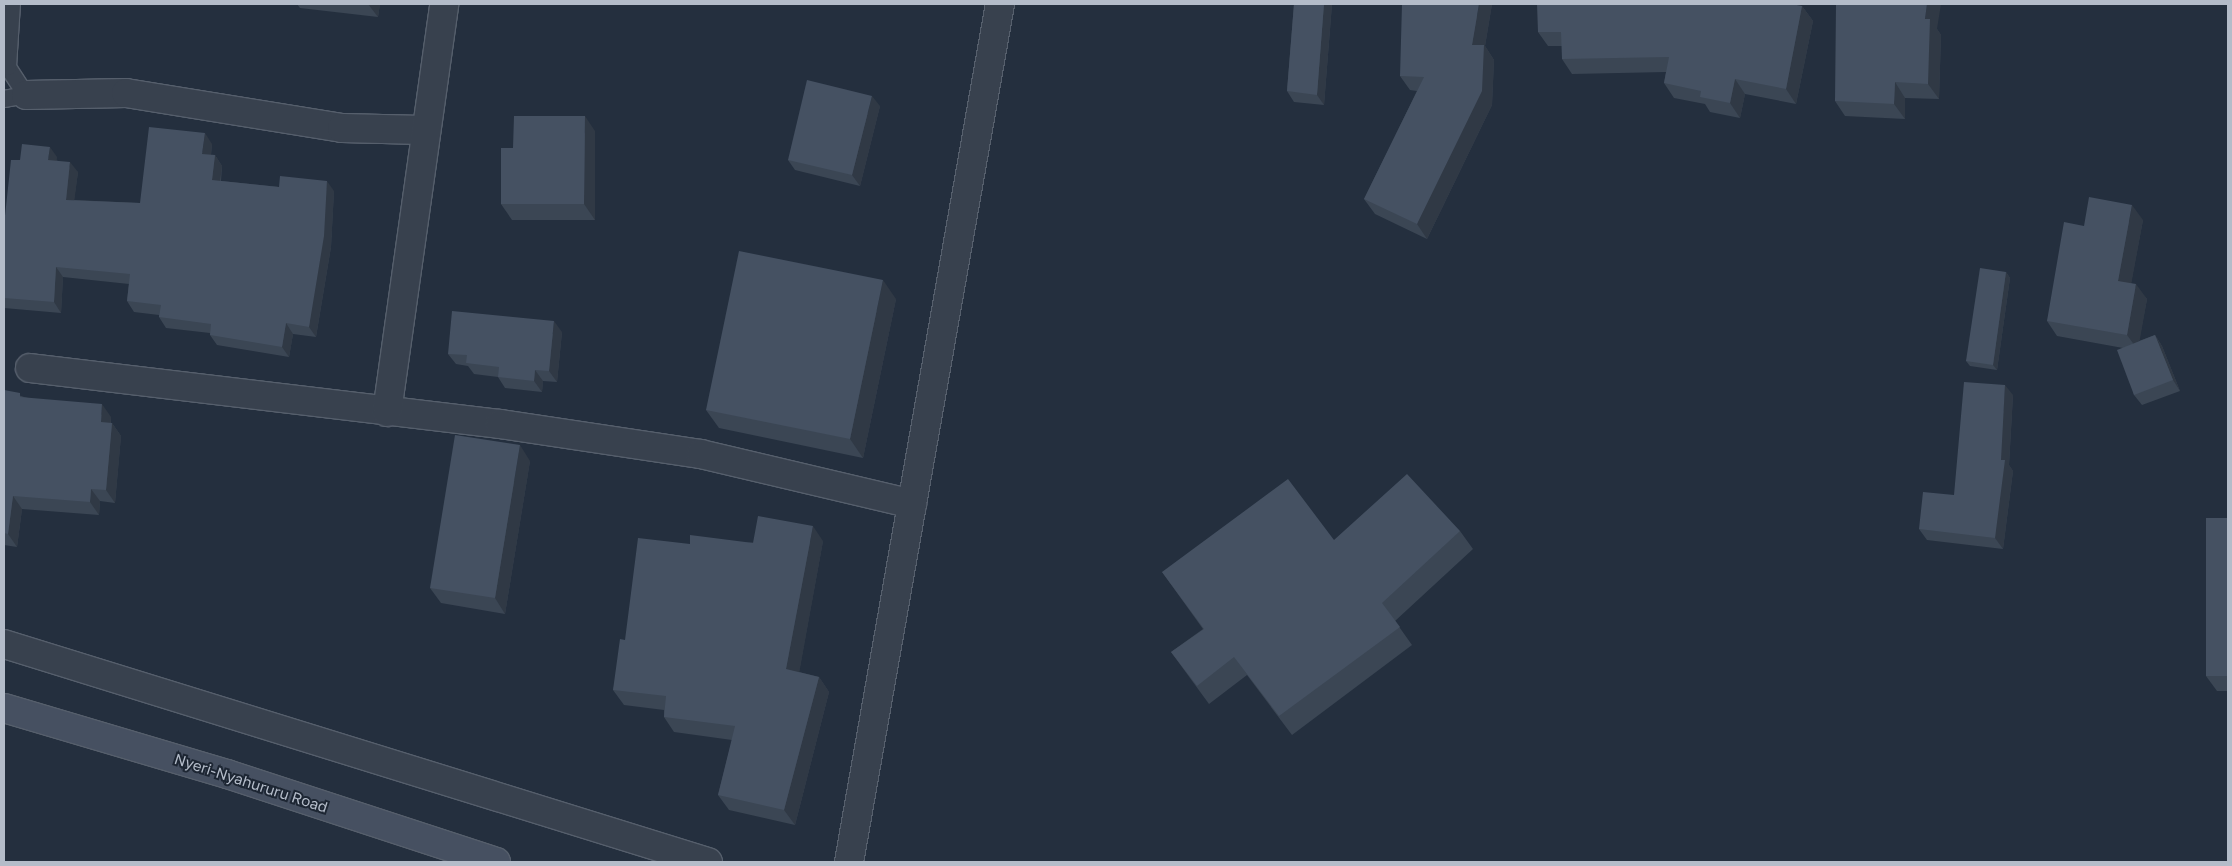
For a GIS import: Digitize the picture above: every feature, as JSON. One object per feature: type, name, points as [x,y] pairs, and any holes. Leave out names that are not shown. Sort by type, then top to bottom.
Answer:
[{"type":"main road","name":"Nyeri-Nyahururu Road","points":[[4,708],[227,774],[496,862]]},
{"type":"street","points":[[387,412],[423,130],[444,4]]},
{"type":"street","points":[[849,862],[1000,4]]},
{"type":"street","points":[[15,97],[126,93],[342,128],[423,130]]},
{"type":"street","points":[[30,368],[387,412],[701,454],[912,504]]},
{"type":"street","points":[[4,644],[708,862]]},
{"type":"lane","points":[[12,4],[8,67],[15,97]]},
{"type":"building","points":[[1294,4],[1324,4],[1317,95],[1287,91]]},
{"type":"building","points":[[1402,4],[1479,4],[1472,45],[1484,45],[1482,91],[1417,224],[1364,199],[1424,77],[1400,76]]},
{"type":"building","points":[[1537,4],[1791,4],[1802,6],[1786,89],[1735,79],[1730,103],[1700,97],[1701,91],[1664,83],[1669,57],[1562,59],[1561,32],[1538,32]]},
{"type":"building","points":[[1836,4],[1927,4],[1925,19],[1930,19],[1928,84],[1895,82],[1894,104],[1835,101]]},
{"type":"building","points":[[807,80],[872,96],[852,175],[788,160]]},
{"type":"building","points":[[514,116],[585,116],[584,204],[501,204],[501,148],[513,148]]},
{"type":"building","points":[[149,127],[205,133],[202,154],[215,155],[212,180],[279,187],[280,176],[327,181],[324,236],[309,327],[286,323],[282,347],[210,335],[211,324],[159,317],[161,305],[127,301],[130,274],[56,267],[54,302],[4,298],[4,225],[11,160],[20,160],[22,144],[50,147],[48,160],[70,162],[66,200],[140,203]]},
{"type":"building","points":[[2089,197],[2132,205],[2118,281],[2136,284],[2127,335],[2047,321],[2064,222],[2084,226]]},
{"type":"building","points":[[739,251],[883,280],[850,439],[706,410]]},
{"type":"building","points":[[1980,268],[2006,272],[1993,365],[1966,361]]},
{"type":"building","points":[[452,311],[554,321],[549,371],[535,370],[534,381],[498,377],[499,367],[466,363],[467,355],[448,354]]},
{"type":"building","points":[[2155,335],[2173,380],[2134,395],[2117,350]]},
{"type":"building","points":[[1964,382],[2005,385],[2001,460],[2005,460],[1995,538],[1919,529],[1923,492],[1954,495]]},
{"type":"building","points":[[4,390],[20,393],[20,397],[102,404],[101,422],[112,423],[106,490],[91,489],[90,502],[13,496],[8,534],[4,533]]},
{"type":"building","points":[[455,435],[520,445],[495,598],[430,588]]},
{"type":"building","points":[[1407,474],[1460,531],[1382,603],[1400,627],[1279,716],[1234,657],[1197,686],[1171,652],[1204,629],[1162,572],[1288,479],[1334,540]]},
{"type":"building","points":[[758,516],[813,526],[786,669],[819,677],[784,810],[718,795],[735,726],[664,717],[666,696],[613,690],[620,639],[625,640],[638,538],[690,544],[690,535],[753,543]]},
{"type":"building","points":[[2206,518],[2228,518],[2228,676],[2206,676]]}]
